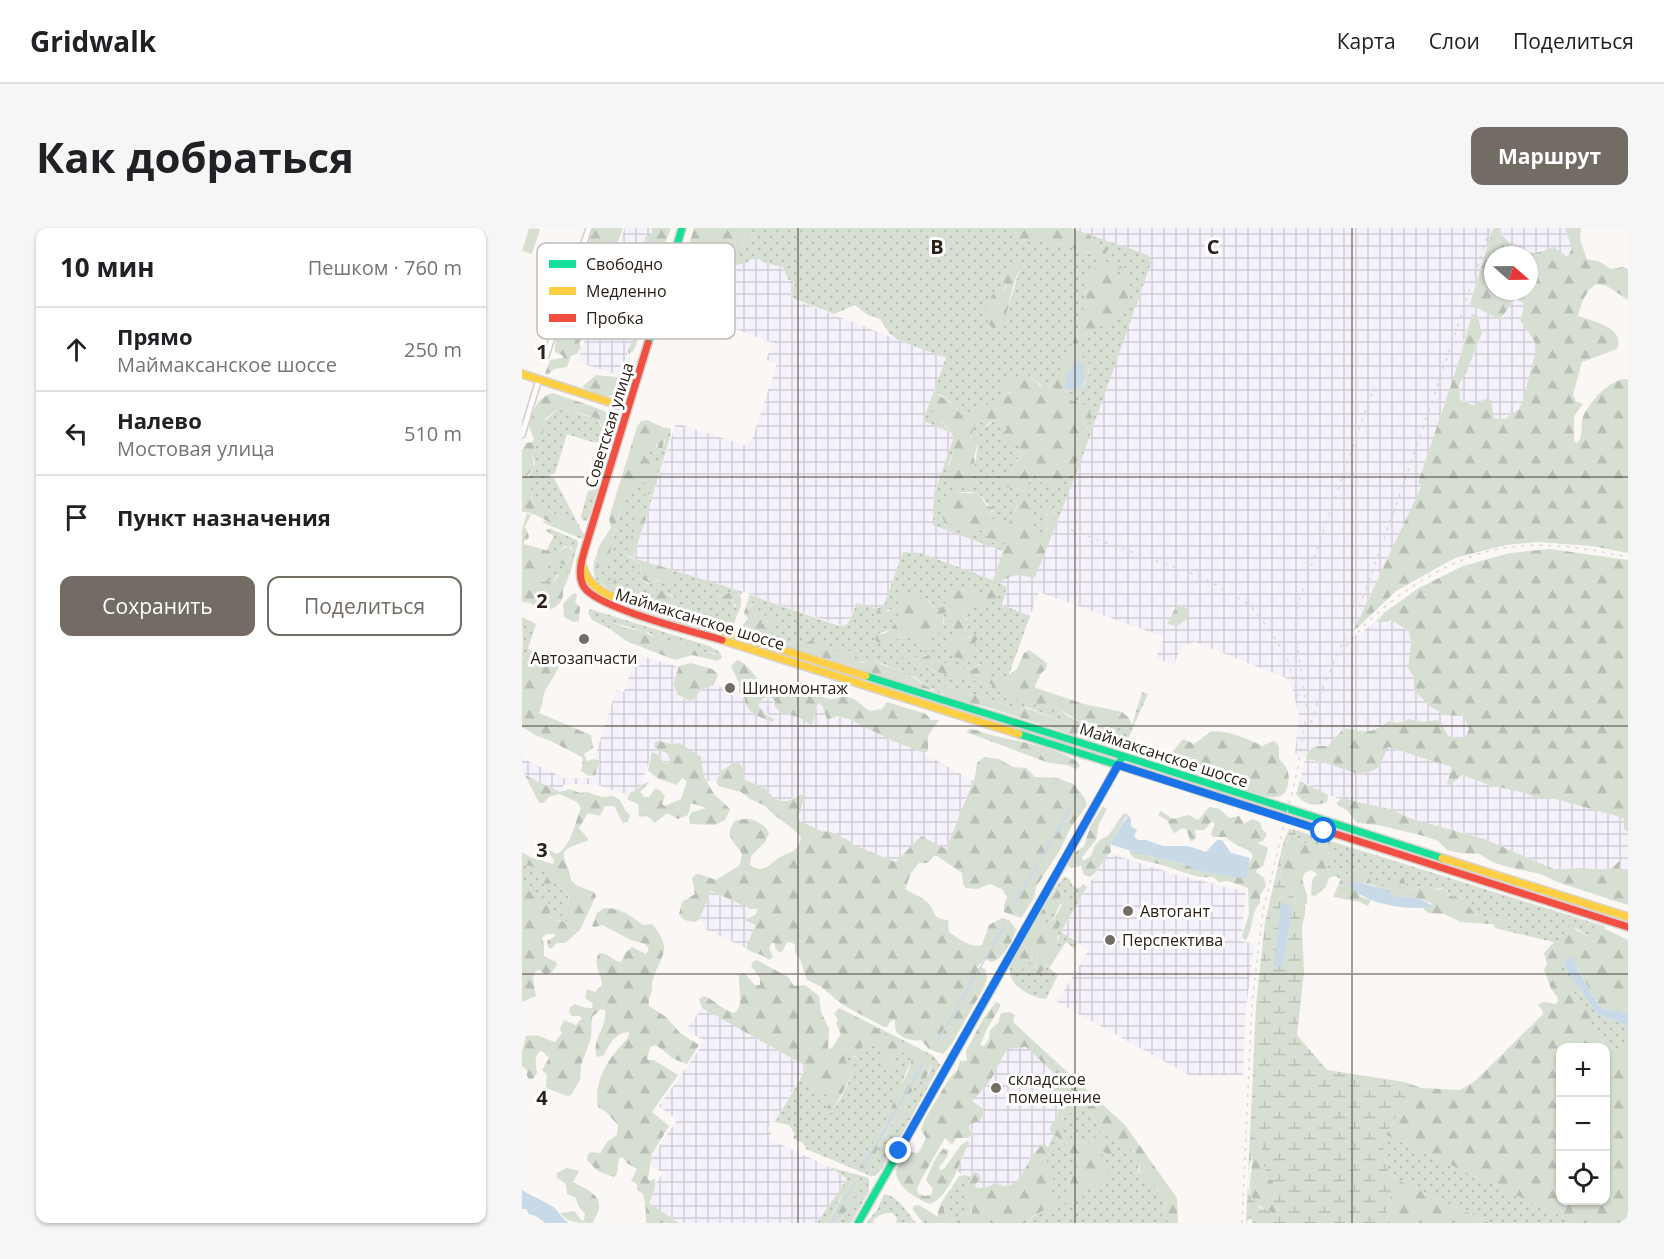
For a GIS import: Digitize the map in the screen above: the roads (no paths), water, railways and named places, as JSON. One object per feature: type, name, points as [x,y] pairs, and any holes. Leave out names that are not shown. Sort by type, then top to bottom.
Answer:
[{"type":"main road","name":"Советская улица","points":[[679,243],[682,228]]},
{"type":"main road","name":"Советская улица","points":[[581,561],[650,339]]},
{"type":"main road","points":[[522,374],[628,408]]},
{"type":"main road","name":"Маймаксанское шоссе","points":[[581,561],[588,580],[599,590],[611,596],[1628,917]]},
{"type":"main road","name":"Маймаксанское шоссе","points":[[581,561],[580,583],[594,597],[608,604],[1628,927]]},
{"type":"main road","points":[[858,1223],[1123,756]]},
{"type":"street","points":[[584,243],[589,228]]},
{"type":"street","points":[[546,356],[552,339]]},
{"type":"street","points":[[522,435],[539,379]]},
{"type":"water","points":[[1078,361],[1083,364],[1084,382],[1075,390],[1065,388],[1067,373]]},
{"type":"water","points":[[1129,816],[1131,826],[1137,830],[1134,836],[1138,840],[1146,840],[1163,846],[1188,846],[1206,852],[1217,840],[1222,840],[1231,853],[1250,858],[1246,879],[1200,871],[1185,864],[1112,845],[1111,843]]},
{"type":"water","points":[[1348,882],[1373,886],[1396,897],[1418,898],[1433,906],[1400,907],[1374,901],[1354,890]]},
{"type":"water","points":[[1281,902],[1292,907],[1283,966],[1274,967]]},
{"type":"water","points":[[1568,958],[1572,958],[1595,1000],[1604,1009],[1628,1013],[1628,1026],[1597,1014],[1563,963]]},
{"type":"water","points":[[522,1190],[552,1206],[569,1223],[545,1223],[529,1214],[526,1209],[522,1209]]},
{"type":"waterway","points":[[1012,908],[1079,794]]},
{"type":"waterway","points":[[938,1040],[1005,925]]},
{"type":"waterway","points":[[864,1165],[924,1062]]},
{"type":"waterway","points":[[831,1223],[854,1183]]},
{"type":"railway","points":[[1311,723],[1316,706],[1366,589],[1490,228]]},
{"type":"railway","points":[[1242,1223],[1252,1003],[1263,911],[1297,772],[1307,711],[1295,630],[1298,604],[1374,387]]},
{"type":"railway","points":[[1071,530],[1204,578],[1250,605],[1272,633],[1288,661],[1298,696]]},
{"type":"railway","points":[[1346,646],[1361,629],[1398,596],[1442,569],[1488,551],[1510,547],[1554,546],[1628,557]]},
{"type":"place","name":"Автозапчасти","points":[[584,639]]},
{"type":"place","name":"Шиномонтаж","points":[[730,688]]},
{"type":"place","name":"Автогант","points":[[1128,911]]},
{"type":"place","name":"Перспектива","points":[[1110,940]]},
{"type":"place","name":"складское помещение","points":[[996,1088]]}]
